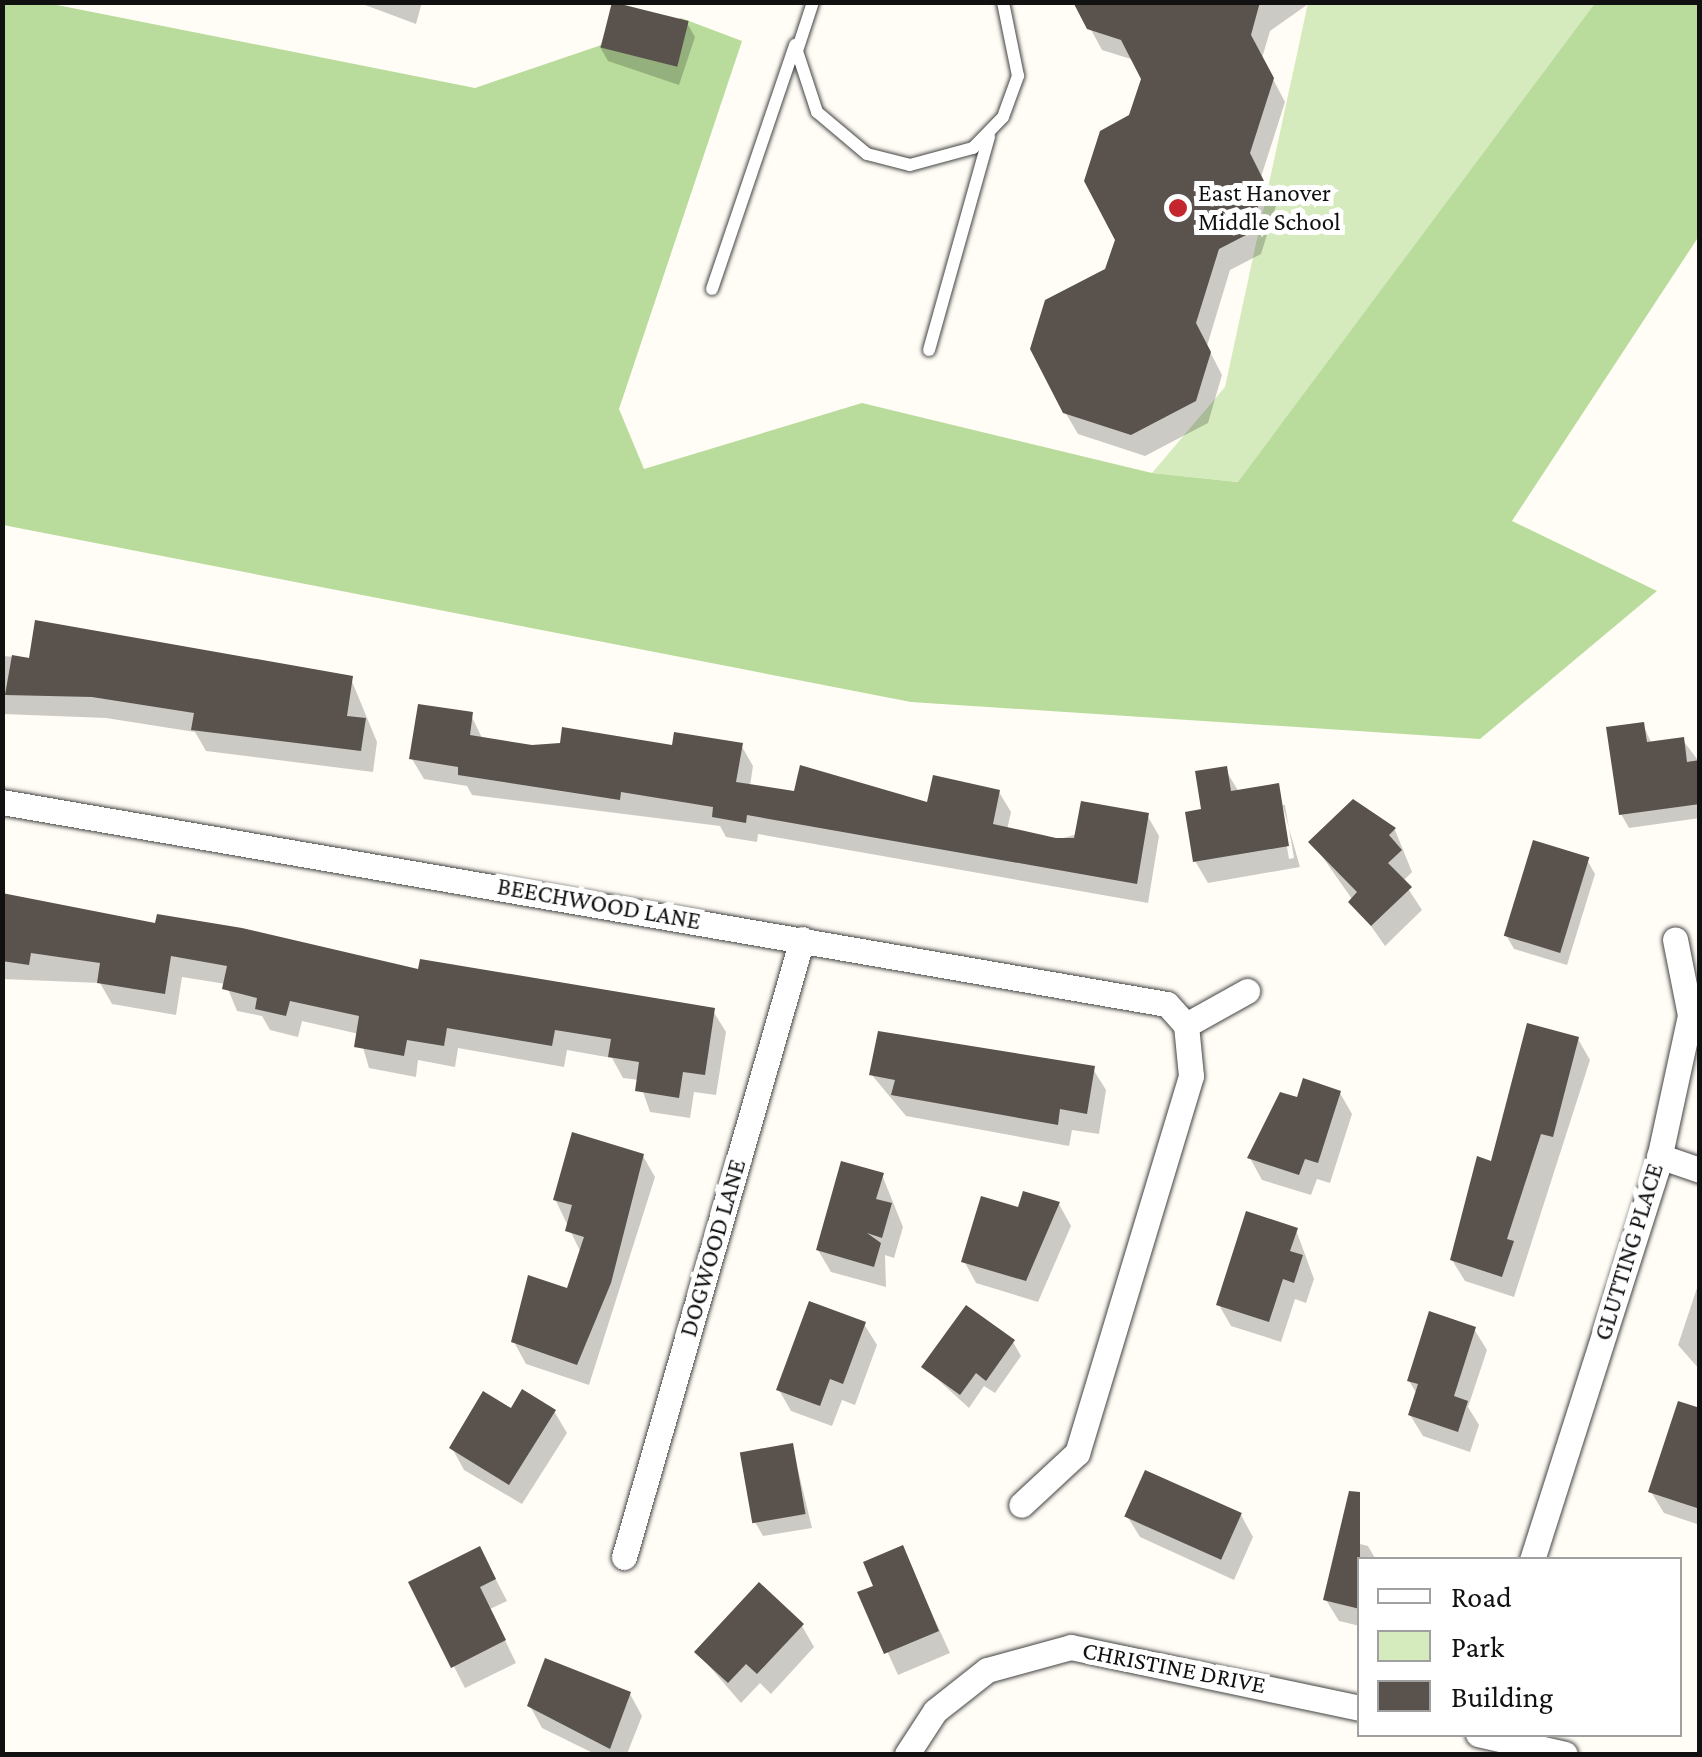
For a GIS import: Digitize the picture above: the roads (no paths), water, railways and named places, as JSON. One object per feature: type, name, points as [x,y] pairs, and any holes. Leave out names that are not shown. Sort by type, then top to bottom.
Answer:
[{"type":"street","name":"BEECHWOOD LANE","points":[[2,802],[1145,996],[1186,1025]]},
{"type":"street","name":"DOGWOOD LANE","points":[[624,1557],[802,939]]},
{"type":"street","name":"GLUTTING PLACE","points":[[1533,1557],[1659,1156],[1690,1014],[1675,939]]},
{"type":"street","points":[[1021,1505],[1076,1453],[1191,1076],[1186,1025],[1247,991]]},
{"type":"street","points":[[1659,1156],[1700,1170]]},
{"type":"street","name":"CHRISTINE DRIVE","points":[[908,1754],[935,1711],[987,1670],[1071,1648],[1357,1707]]},
{"type":"street","points":[[1491,1737],[1565,1754]]},
{"type":"lane","points":[[712,289],[800,28],[813,2]]},
{"type":"lane","points":[[928,350],[990,134],[1018,76],[1003,2]]},
{"type":"lane","points":[[800,28],[806,93],[858,149],[932,164],[990,134]]},
{"type":"place","name":"East Hanover Middle School","points":[[1178,208]]}]
